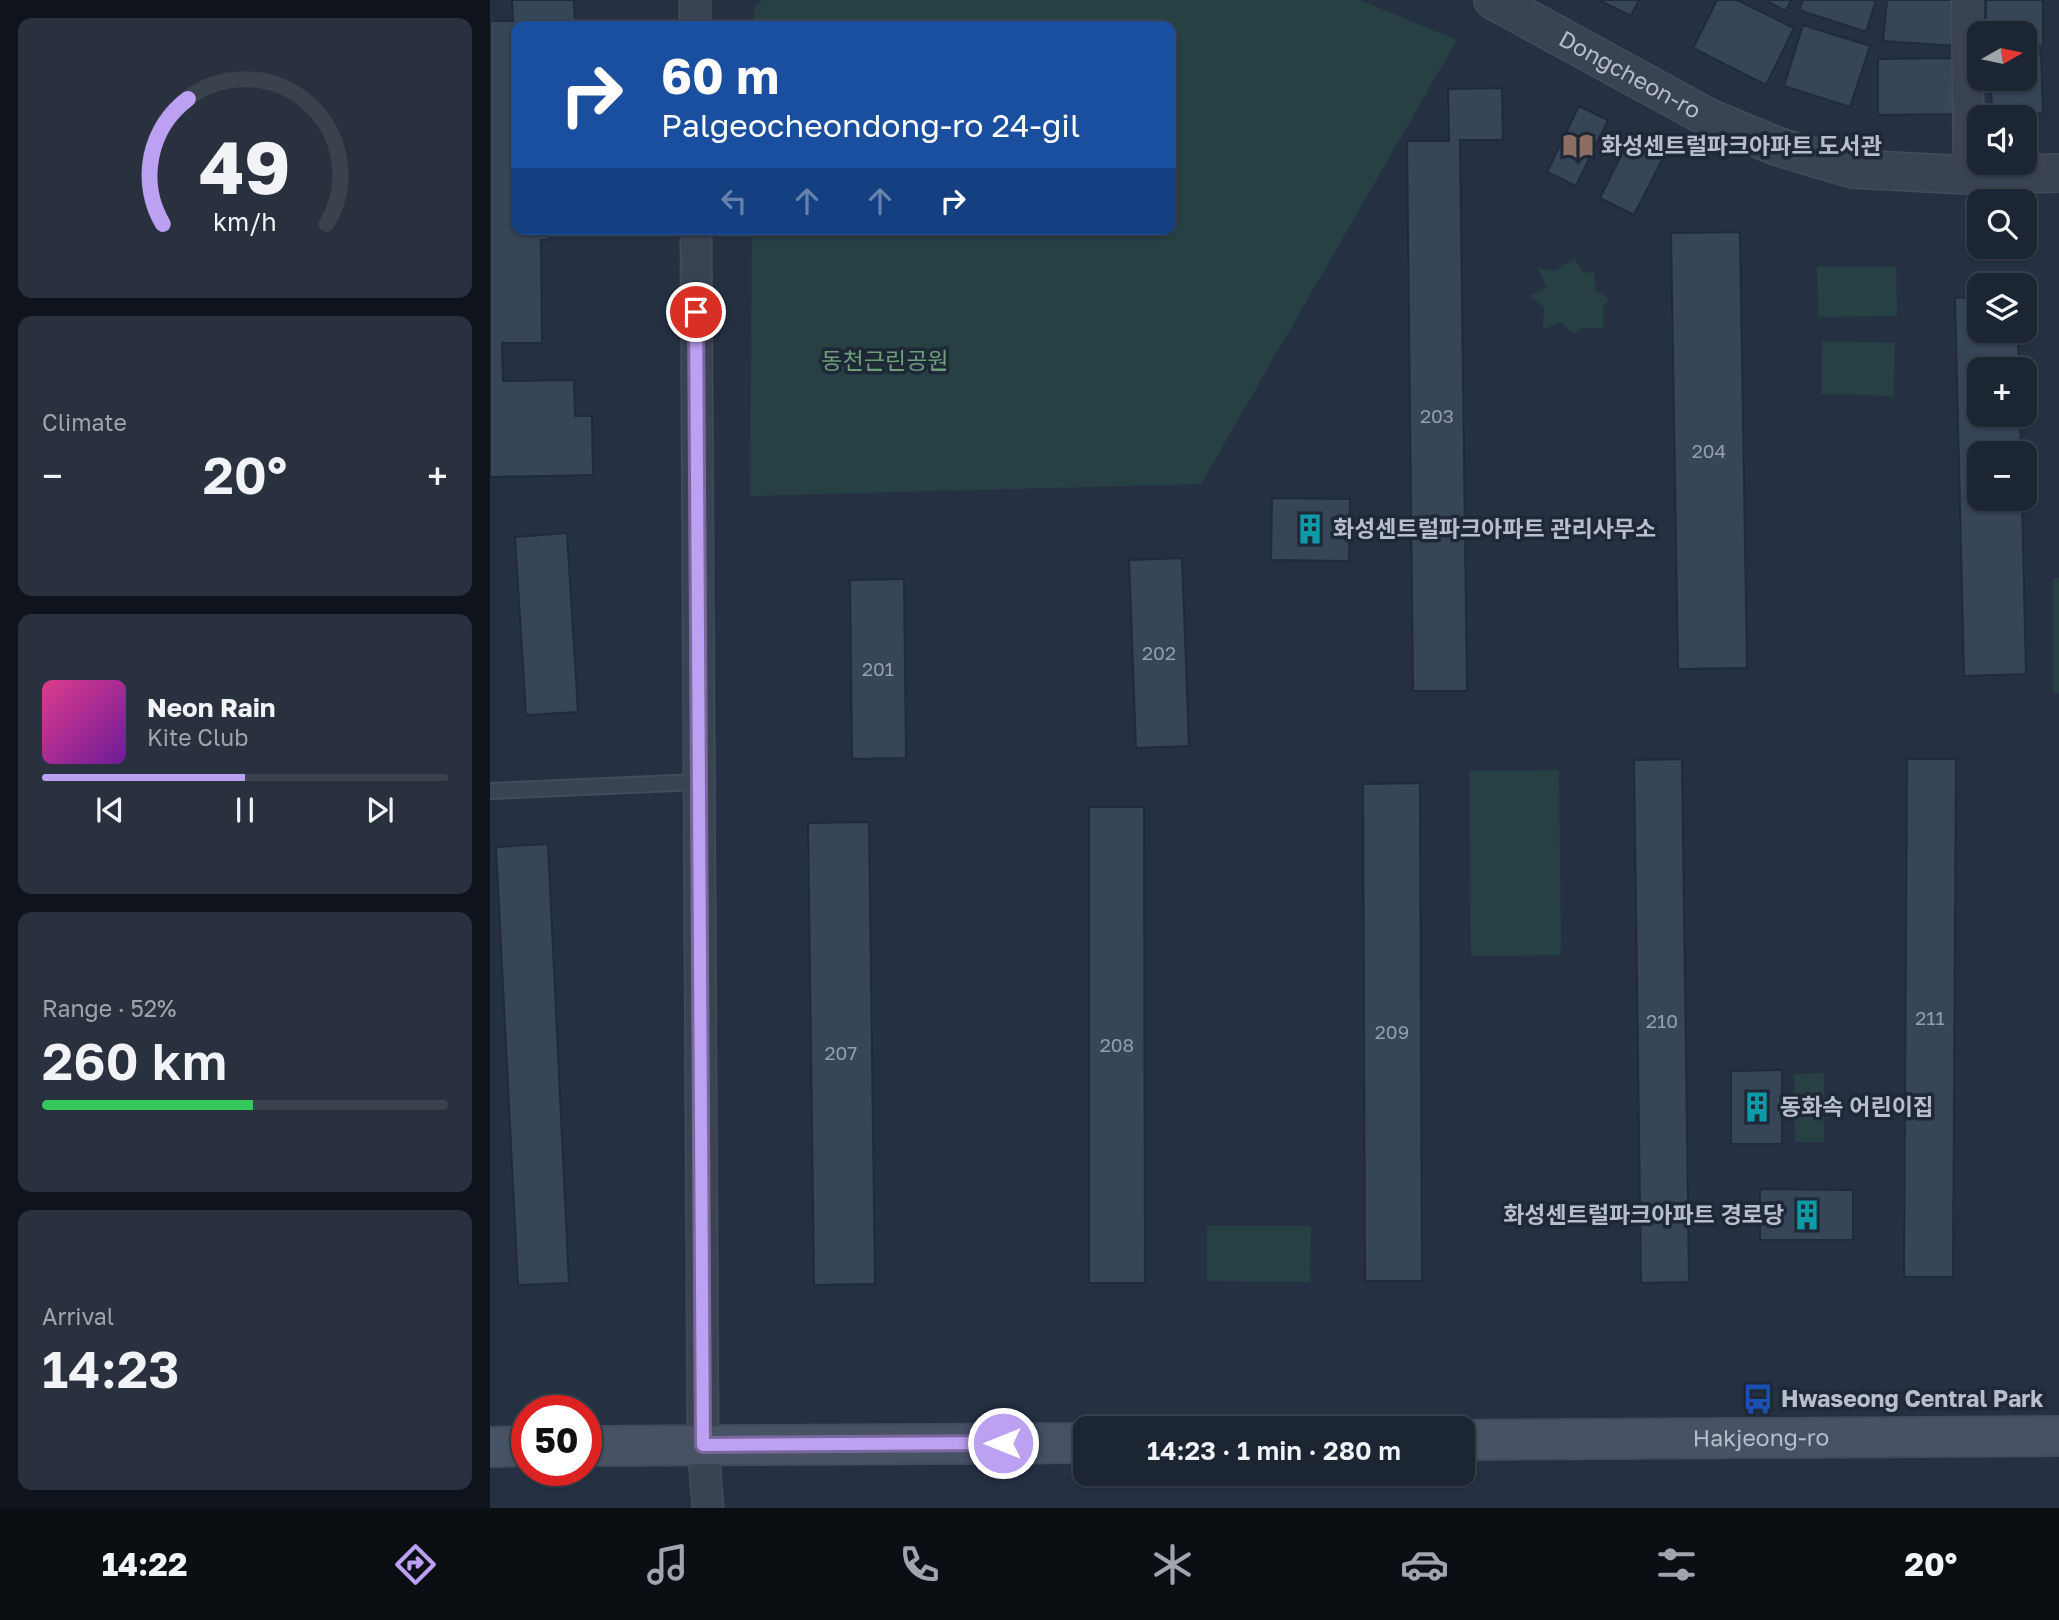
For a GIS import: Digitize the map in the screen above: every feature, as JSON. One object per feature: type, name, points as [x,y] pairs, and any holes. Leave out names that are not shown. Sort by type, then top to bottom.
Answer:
[{"type":"main road","name":"Hakjeong-ro","points":[[1475,1440],[2059,1436]]},
{"type":"main road","points":[[602,1446],[1073,1443]]},
{"type":"main road","points":[[490,1447],[511,1446]]},
{"type":"street","points":[[695,0],[695,21]]},
{"type":"street","name":"Dongcheon-ro","points":[[1493,0],[1709,118],[1776,146],[1853,169],[1967,175]]},
{"type":"street","points":[[1967,0],[1968,105]]},
{"type":"street","name":"Dongcheon-ro","points":[[2037,173],[2059,173]]},
{"type":"street","points":[[696,235],[703,1445],[708,1508]]},
{"type":"lane","points":[[490,791],[699,782]]},
{"type":"green space","name":"동천근린공원","points":[[762,0],[1360,0],[1457,40],[1201,484],[750,496],[752,235],[1176,235],[1176,21],[753,21],[754,8]]},
{"type":"green space","points":[[1574,259],[1584,273],[1594,272],[1596,291],[1609,298],[1603,307],[1603,328],[1581,328],[1574,334],[1561,322],[1543,330],[1544,307],[1530,296],[1547,287],[1537,268],[1555,271]]},
{"type":"green space","points":[[1817,267],[1896,267],[1897,316],[1818,317]]},
{"type":"green space","points":[[1822,341],[1895,343],[1894,396],[1821,394]]},
{"type":"green space","points":[[2053,578],[2059,578],[2059,693],[2053,693]]},
{"type":"green space","points":[[1559,770],[1561,955],[1471,956],[1469,771]]},
{"type":"green space","points":[[1824,1073],[1824,1142],[1795,1142],[1794,1074]]},
{"type":"green space","points":[[1207,1226],[1311,1226],[1310,1282],[1207,1281]]},
{"type":"building","points":[[512,0],[574,0],[575,21],[513,21]]},
{"type":"building","points":[[1599,0],[1639,0],[1631,16]]},
{"type":"building","points":[[1717,0],[1737,0],[1794,28],[1766,85],[1693,48]]},
{"type":"building","points":[[1765,0],[1791,0],[1786,11]]},
{"type":"building","points":[[1803,0],[1876,0],[1866,32],[1799,10]]},
{"type":"building","points":[[1887,0],[1959,0],[1956,46],[1883,41]]},
{"type":"building","points":[[1986,0],[2043,0],[2043,46],[2037,46],[2037,21],[1986,21]]},
{"type":"building","points":[[490,21],[511,21],[511,235],[549,235],[549,240],[541,240],[542,343],[502,343],[503,381],[574,380],[575,416],[592,416],[593,475],[490,477]]},
{"type":"building","points":[[1803,25],[1870,46],[1850,107],[1784,86]]},
{"type":"building","points":[[2037,53],[2041,53],[2043,113],[2037,113],[2037,105],[1992,105],[1991,91],[2037,91]]},
{"type":"building","points":[[1955,58],[1955,114],[1878,115],[1878,59]]},
{"type":"building","points":[[1502,88],[1503,140],[1460,140],[1467,691],[1413,691],[1407,141],[1449,141],[1448,89]]},
{"type":"building","name":"화성센트럴파크아파트 도서관","points":[[1579,106],[1608,120],[1576,186],[1547,172]]},
{"type":"building","points":[[1631,135],[1666,152],[1634,215],[1600,198]]},
{"type":"building","points":[[1740,232],[1747,668],[1678,669],[1671,233]]},
{"type":"building","points":[[1955,298],[1967,298],[1967,343],[2018,343],[2019,357],[1967,357],[1967,427],[2020,427],[2021,441],[1967,441],[1967,511],[2022,511],[2026,674],[1964,676]]},
{"type":"building","name":"화성센트럴파크아파트 관리사무소","points":[[1272,498],[1350,499],[1349,561],[1271,560]]},
{"type":"building","points":[[567,533],[578,712],[526,715],[515,537]]},
{"type":"building","points":[[1182,558],[1189,746],[1136,748],[1129,560]]},
{"type":"building","points":[[904,579],[906,758],[852,759],[850,580]]},
{"type":"building","points":[[1682,759],[1689,1282],[1641,1283],[1634,760]]},
{"type":"building","points":[[1907,759],[1956,759],[1953,1277],[1904,1277]]},
{"type":"building","points":[[1420,783],[1422,1281],[1365,1281],[1363,784]]},
{"type":"building","points":[[1089,807],[1144,807],[1145,1283],[1089,1283]]},
{"type":"building","points":[[869,822],[875,1284],[814,1285],[808,823]]},
{"type":"building","points":[[548,844],[569,1283],[518,1285],[496,847]]},
{"type":"building","name":"동화속 어린이집","points":[[1782,1070],[1782,1144],[1731,1144],[1731,1071]]},
{"type":"building","name":"화성센트럴파크아파트 경로당","points":[[1760,1189],[1853,1190],[1853,1240],[1760,1240]]},
{"type":"place","name":"화성센트럴파크아파트 도서관","points":[[1578,146]]},
{"type":"place","name":"화성센트럴파크아파트 관리사무소","points":[[1310,529]]},
{"type":"place","name":"동화속 어린이집","points":[[1757,1107]]},
{"type":"place","name":"화성센트럴파크아파트 경로당","points":[[1807,1215]]},
{"type":"place","name":"Hwaseong Central Park","points":[[1758,1399]]},
{"type":"route","points":[[696,312],[703,1445],[1003,1443]]}]
